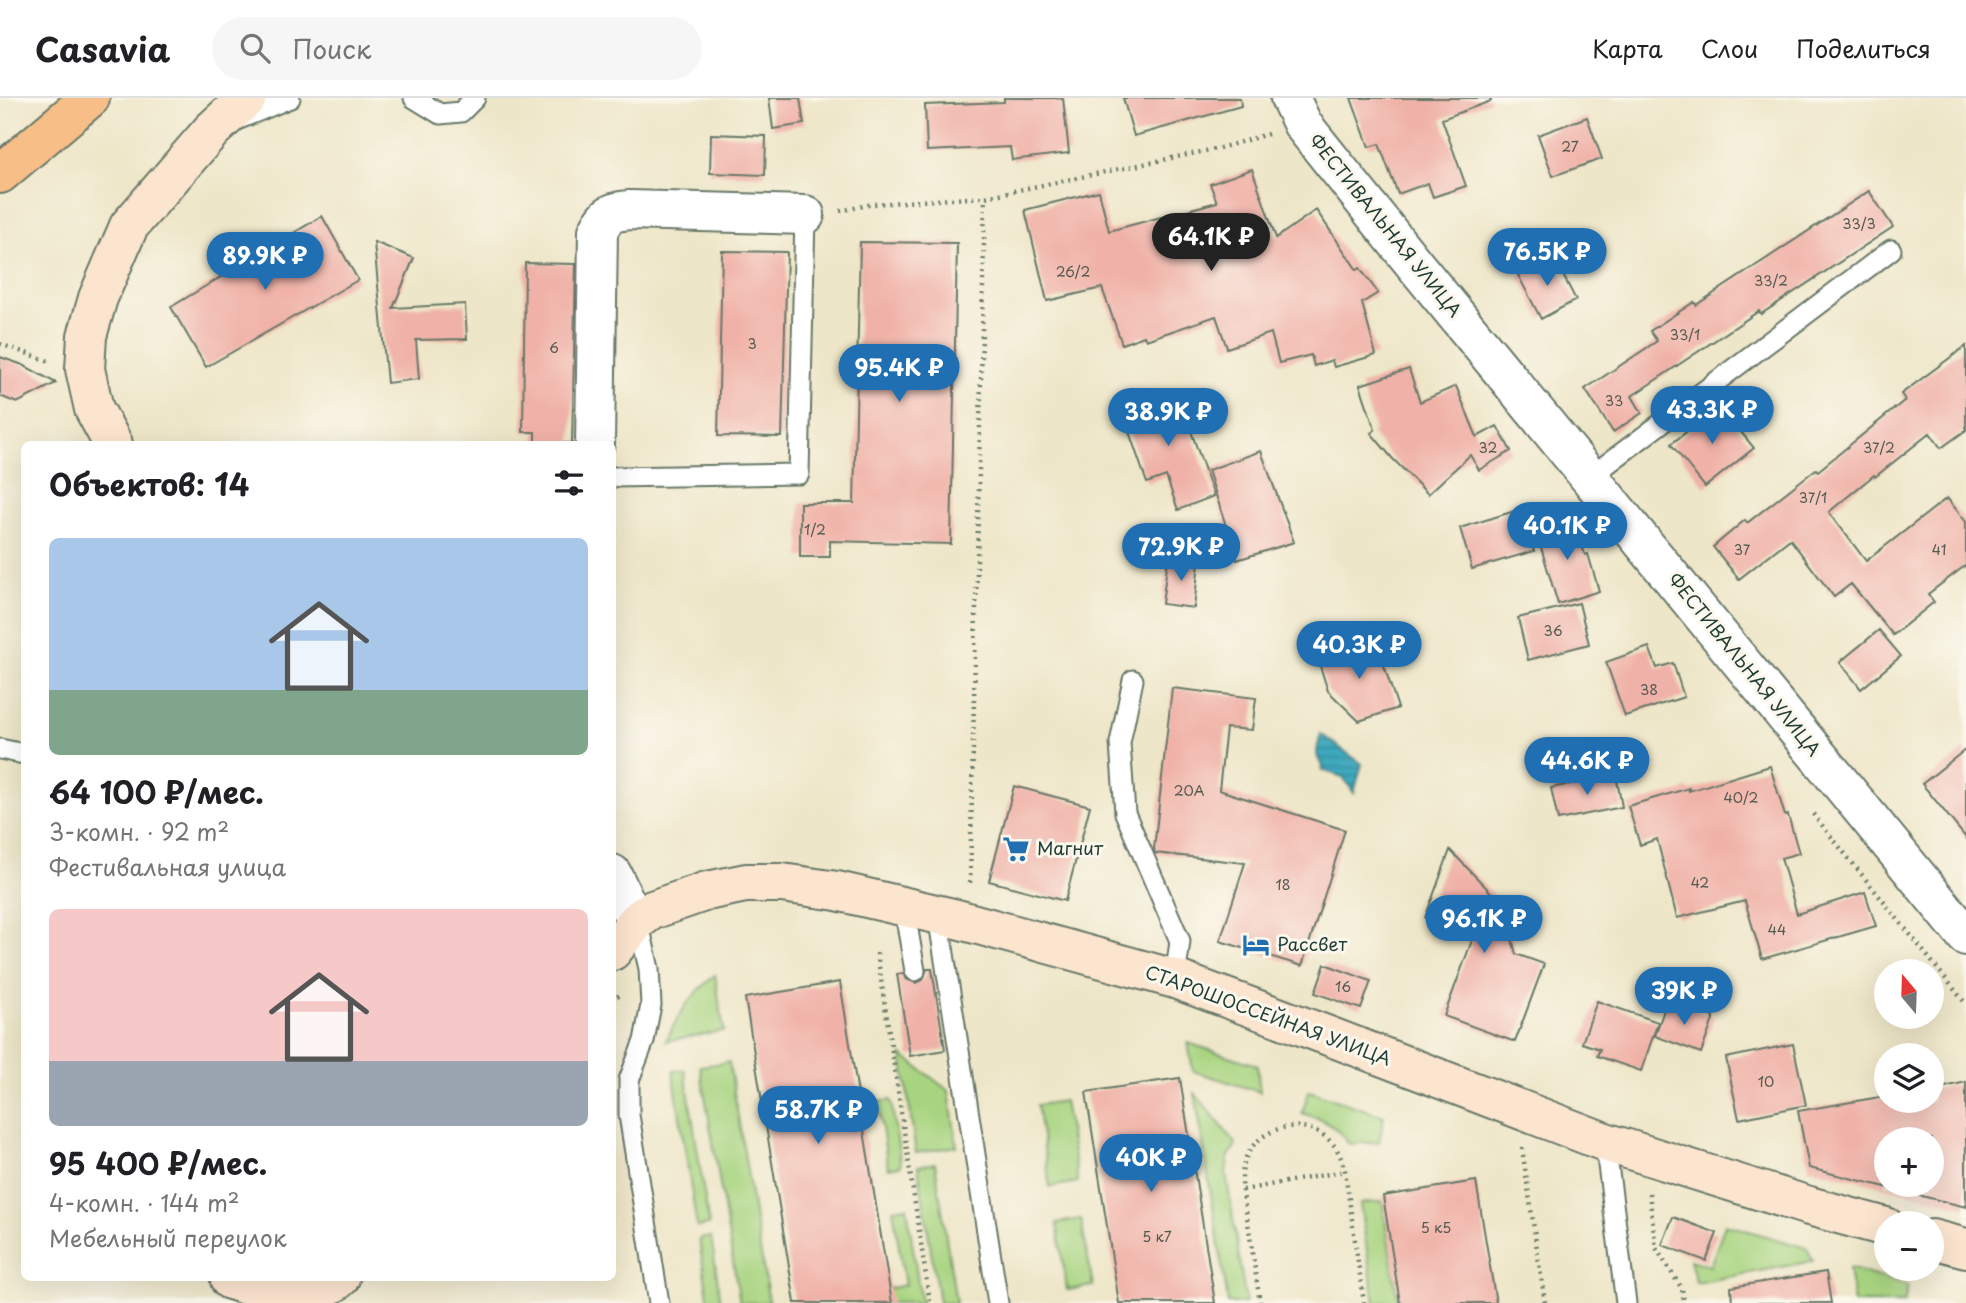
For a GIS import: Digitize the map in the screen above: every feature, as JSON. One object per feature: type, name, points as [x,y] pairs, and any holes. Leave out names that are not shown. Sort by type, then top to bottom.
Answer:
[{"type":"highway","points":[[0,174],[90,98]]},
{"type":"street","points":[[111,441],[94,409],[85,369],[87,336],[94,311],[129,226],[212,130],[247,98]]},
{"type":"street","name":"ФЕСТИВАЛЬНАЯ УЛИЦА","points":[[1282,115],[1303,125],[1966,936]]},
{"type":"street","points":[[594,441],[598,231],[604,218],[614,211],[630,210],[820,214]]},
{"type":"street","points":[[616,882],[638,920]]},
{"type":"street","name":"СТАРОШОССЕЙНАЯ УЛИЦА","points":[[616,946],[638,920],[652,910],[707,891],[746,883],[796,885],[837,891],[1175,979],[1605,1142],[1874,1224]]},
{"type":"street","points":[[1944,1242],[1966,1248]]},
{"type":"street","points":[[231,1287],[274,1294],[315,1290],[336,1281]]},
{"type":"lane","points":[[212,130],[290,98]]},
{"type":"lane","points":[[414,98],[440,114],[461,112],[475,98]]},
{"type":"lane","points":[[616,477],[799,474],[820,214]]},
{"type":"lane","points":[[1590,477],[1891,250]]},
{"type":"lane","points":[[1133,680],[1120,743],[1125,813],[1180,941],[1175,979]]},
{"type":"lane","points":[[0,749],[21,753]]},
{"type":"lane","points":[[915,971],[937,915]]},
{"type":"lane","points":[[937,915],[999,1303]]},
{"type":"lane","points":[[638,920],[649,970],[651,1005],[644,1041],[629,1080],[629,1115],[659,1303]]},
{"type":"lane","points":[[1605,1142],[1626,1303]]},
{"type":"path","points":[[820,214],[873,204],[985,197],[1220,148],[1282,115]]},
{"type":"path","points":[[937,915],[985,197]]},
{"type":"path","points":[[0,344],[51,362]]},
{"type":"path","points":[[877,953],[930,1303]]},
{"type":"path","points":[[1260,1303],[1243,1190],[1244,1164],[1250,1150],[1267,1134],[1289,1126],[1320,1132],[1341,1155],[1364,1303]]},
{"type":"path","points":[[1522,1148],[1545,1303]]},
{"type":"path","points":[[1243,1190],[1345,1171]]},
{"type":"path","points":[[1650,1198],[1656,1248],[1682,1289],[1684,1303]]},
{"type":"green space","points":[[715,975],[724,1031],[666,1041],[686,1005]]},
{"type":"green space","points":[[1188,1043],[1257,1065],[1260,1092],[1193,1071]]},
{"type":"green space","points":[[902,1055],[949,1091],[957,1146],[916,1153]]},
{"type":"green space","points":[[729,1062],[769,1303],[740,1303],[700,1066]]},
{"type":"green space","points":[[685,1070],[709,1225],[697,1227],[673,1071]]},
{"type":"green space","points":[[1309,1091],[1384,1116],[1379,1142],[1349,1144],[1329,1124],[1302,1113]]},
{"type":"green space","points":[[1195,1093],[1236,1144],[1228,1158],[1226,1173],[1246,1303],[1228,1303]]},
{"type":"green space","points":[[891,1100],[901,1166],[888,1168],[878,1102]]},
{"type":"green space","points":[[1064,1101],[1078,1182],[1050,1187],[1037,1105]]},
{"type":"green space","points":[[935,1163],[956,1303],[939,1303],[918,1166]]},
{"type":"green space","points":[[1382,1201],[1398,1303],[1375,1303],[1360,1204]]},
{"type":"green space","points":[[907,1207],[921,1303],[856,1303],[886,1289],[905,1285],[893,1209]]},
{"type":"green space","points":[[1081,1219],[1093,1286],[1067,1290],[1057,1223]]},
{"type":"green space","points":[[1725,1224],[1807,1248],[1813,1261],[1696,1283],[1690,1260],[1710,1266]]},
{"type":"green space","points":[[711,1237],[721,1303],[709,1303],[699,1239]]},
{"type":"green space","points":[[1849,1268],[1874,1276],[1874,1281],[1892,1281],[1908,1286],[1904,1303],[1854,1303]]},
{"type":"water","points":[[1321,734],[1362,764],[1354,793],[1343,777],[1322,770],[1323,765],[1317,754]]},
{"type":"building","points":[[769,98],[800,98],[804,124],[773,129]]},
{"type":"building","points":[[1004,98],[1063,98],[1069,153],[1012,160],[1010,147],[927,151],[925,105],[1004,102]]},
{"type":"building","points":[[1123,98],[1240,98],[1241,106],[1134,136]]},
{"type":"building","points":[[1351,98],[1490,98],[1491,101],[1442,119],[1466,186],[1433,197],[1428,183],[1398,194],[1379,144],[1369,147]]},
{"type":"building","points":[[1587,117],[1602,159],[1553,176],[1538,135]]},
{"type":"building","points":[[711,134],[766,136],[765,175],[710,173]]},
{"type":"building","points":[[1252,169],[1276,238],[1316,210],[1357,270],[1360,268],[1378,293],[1362,303],[1376,355],[1334,367],[1332,360],[1314,366],[1311,355],[1279,363],[1271,333],[1227,348],[1216,316],[1146,340],[1144,336],[1122,344],[1102,288],[1047,301],[1025,210],[1099,191],[1109,231],[1217,202],[1210,184]]},
{"type":"building","points":[[1869,191],[1893,227],[1761,314],[1759,311],[1632,396],[1642,413],[1613,432],[1585,389],[1657,341],[1650,331],[1694,302],[1696,305]]},
{"type":"building","points":[[322,216],[358,280],[206,367],[171,307]]},
{"type":"building","points":[[374,242],[414,258],[393,308],[465,304],[467,339],[416,340],[419,379],[387,383]]},
{"type":"building","points":[[860,242],[957,243],[951,544],[830,541],[830,557],[800,557],[800,503],[854,503]]},
{"type":"building","points":[[722,251],[787,252],[782,437],[718,436]]},
{"type":"building","points":[[1553,256],[1576,300],[1541,319],[1518,275]]},
{"type":"building","points":[[525,263],[576,264],[572,441],[535,441],[535,432],[523,432]]},
{"type":"building","points":[[1966,346],[1966,430],[1941,448],[1930,433],[1829,512],[1866,561],[1947,498],[1966,522],[1966,565],[1928,594],[1934,602],[1893,635],[1851,584],[1834,597],[1790,539],[1739,579],[1713,547],[1745,520],[1747,523],[1816,469],[1818,471],[1905,400],[1901,394]]},
{"type":"building","points":[[0,357],[23,365],[56,383],[17,403],[0,396]]},
{"type":"building","points":[[1409,369],[1420,402],[1456,386],[1477,437],[1497,426],[1511,451],[1479,470],[1470,455],[1428,494],[1371,433],[1375,430],[1360,385]]},
{"type":"building","points":[[1176,389],[1214,496],[1178,510],[1166,476],[1147,483],[1121,409]]},
{"type":"building","points":[[1720,406],[1754,448],[1705,487],[1671,444]]},
{"type":"building","points":[[1261,451],[1294,542],[1237,560],[1208,470]]},
{"type":"building","points":[[1521,509],[1534,551],[1472,569],[1460,528]]},
{"type":"building","points":[[1574,519],[1599,591],[1558,604],[1536,531]]},
{"type":"building","points":[[1168,558],[1199,562],[1194,608],[1162,604]]},
{"type":"building","points":[[1579,603],[1589,644],[1528,660],[1518,618]]},
{"type":"building","points":[[1879,630],[1901,656],[1861,689],[1840,662]]},
{"type":"building","points":[[1376,641],[1398,708],[1359,721],[1328,691],[1318,660]]},
{"type":"building","points":[[1649,647],[1657,668],[1673,663],[1684,697],[1625,716],[1606,662]]},
{"type":"building","points":[[1172,688],[1256,698],[1252,730],[1226,728],[1219,790],[1345,830],[1302,966],[1220,941],[1245,863],[1155,853]]},
{"type":"building","points":[[1966,749],[1966,838],[1922,784]]},
{"type":"building","points":[[1770,766],[1799,853],[1781,858],[1797,914],[1865,892],[1876,926],[1762,959],[1745,901],[1677,918],[1657,839],[1640,845],[1628,806],[1689,788],[1689,791]]},
{"type":"building","points":[[1616,775],[1622,807],[1558,820],[1551,788]]},
{"type":"building","points":[[1014,786],[1090,806],[1065,901],[989,881]]},
{"type":"building","points":[[1450,850],[1503,905],[1516,954],[1544,964],[1515,1042],[1444,1016],[1474,935],[1425,918]]},
{"type":"building","points":[[1325,964],[1371,981],[1361,1009],[1315,993]]},
{"type":"building","points":[[927,969],[932,969],[945,1050],[910,1056],[897,974],[903,973],[906,979],[916,983],[923,980]]},
{"type":"building","points":[[840,982],[892,1303],[795,1303],[745,998]]},
{"type":"building","points":[[1597,1001],[1658,1022],[1641,1071],[1597,1056],[1600,1049],[1582,1043]]},
{"type":"building","points":[[1667,1001],[1714,1017],[1701,1053],[1655,1036]]},
{"type":"building","points":[[1793,1044],[1806,1105],[1739,1119],[1726,1058]]},
{"type":"building","points":[[1180,1078],[1215,1303],[1119,1303],[1086,1092]]},
{"type":"building","points":[[1966,1082],[1966,1207],[1926,1197],[1944,1197],[1944,1127],[1874,1127],[1874,1184],[1809,1168],[1798,1111],[1874,1098],[1874,1113],[1944,1113],[1944,1087]]},
{"type":"building","points":[[1476,1181],[1496,1303],[1400,1303],[1383,1196]]},
{"type":"building","points":[[1673,1217],[1717,1233],[1706,1261],[1662,1245]]},
{"type":"building","points":[[1826,1272],[1831,1303],[1732,1303],[1731,1287]]},
{"type":"place","name":"Магнит","points":[[1016,849]]},
{"type":"place","name":"Рассвет","points":[[1256,945]]}]
